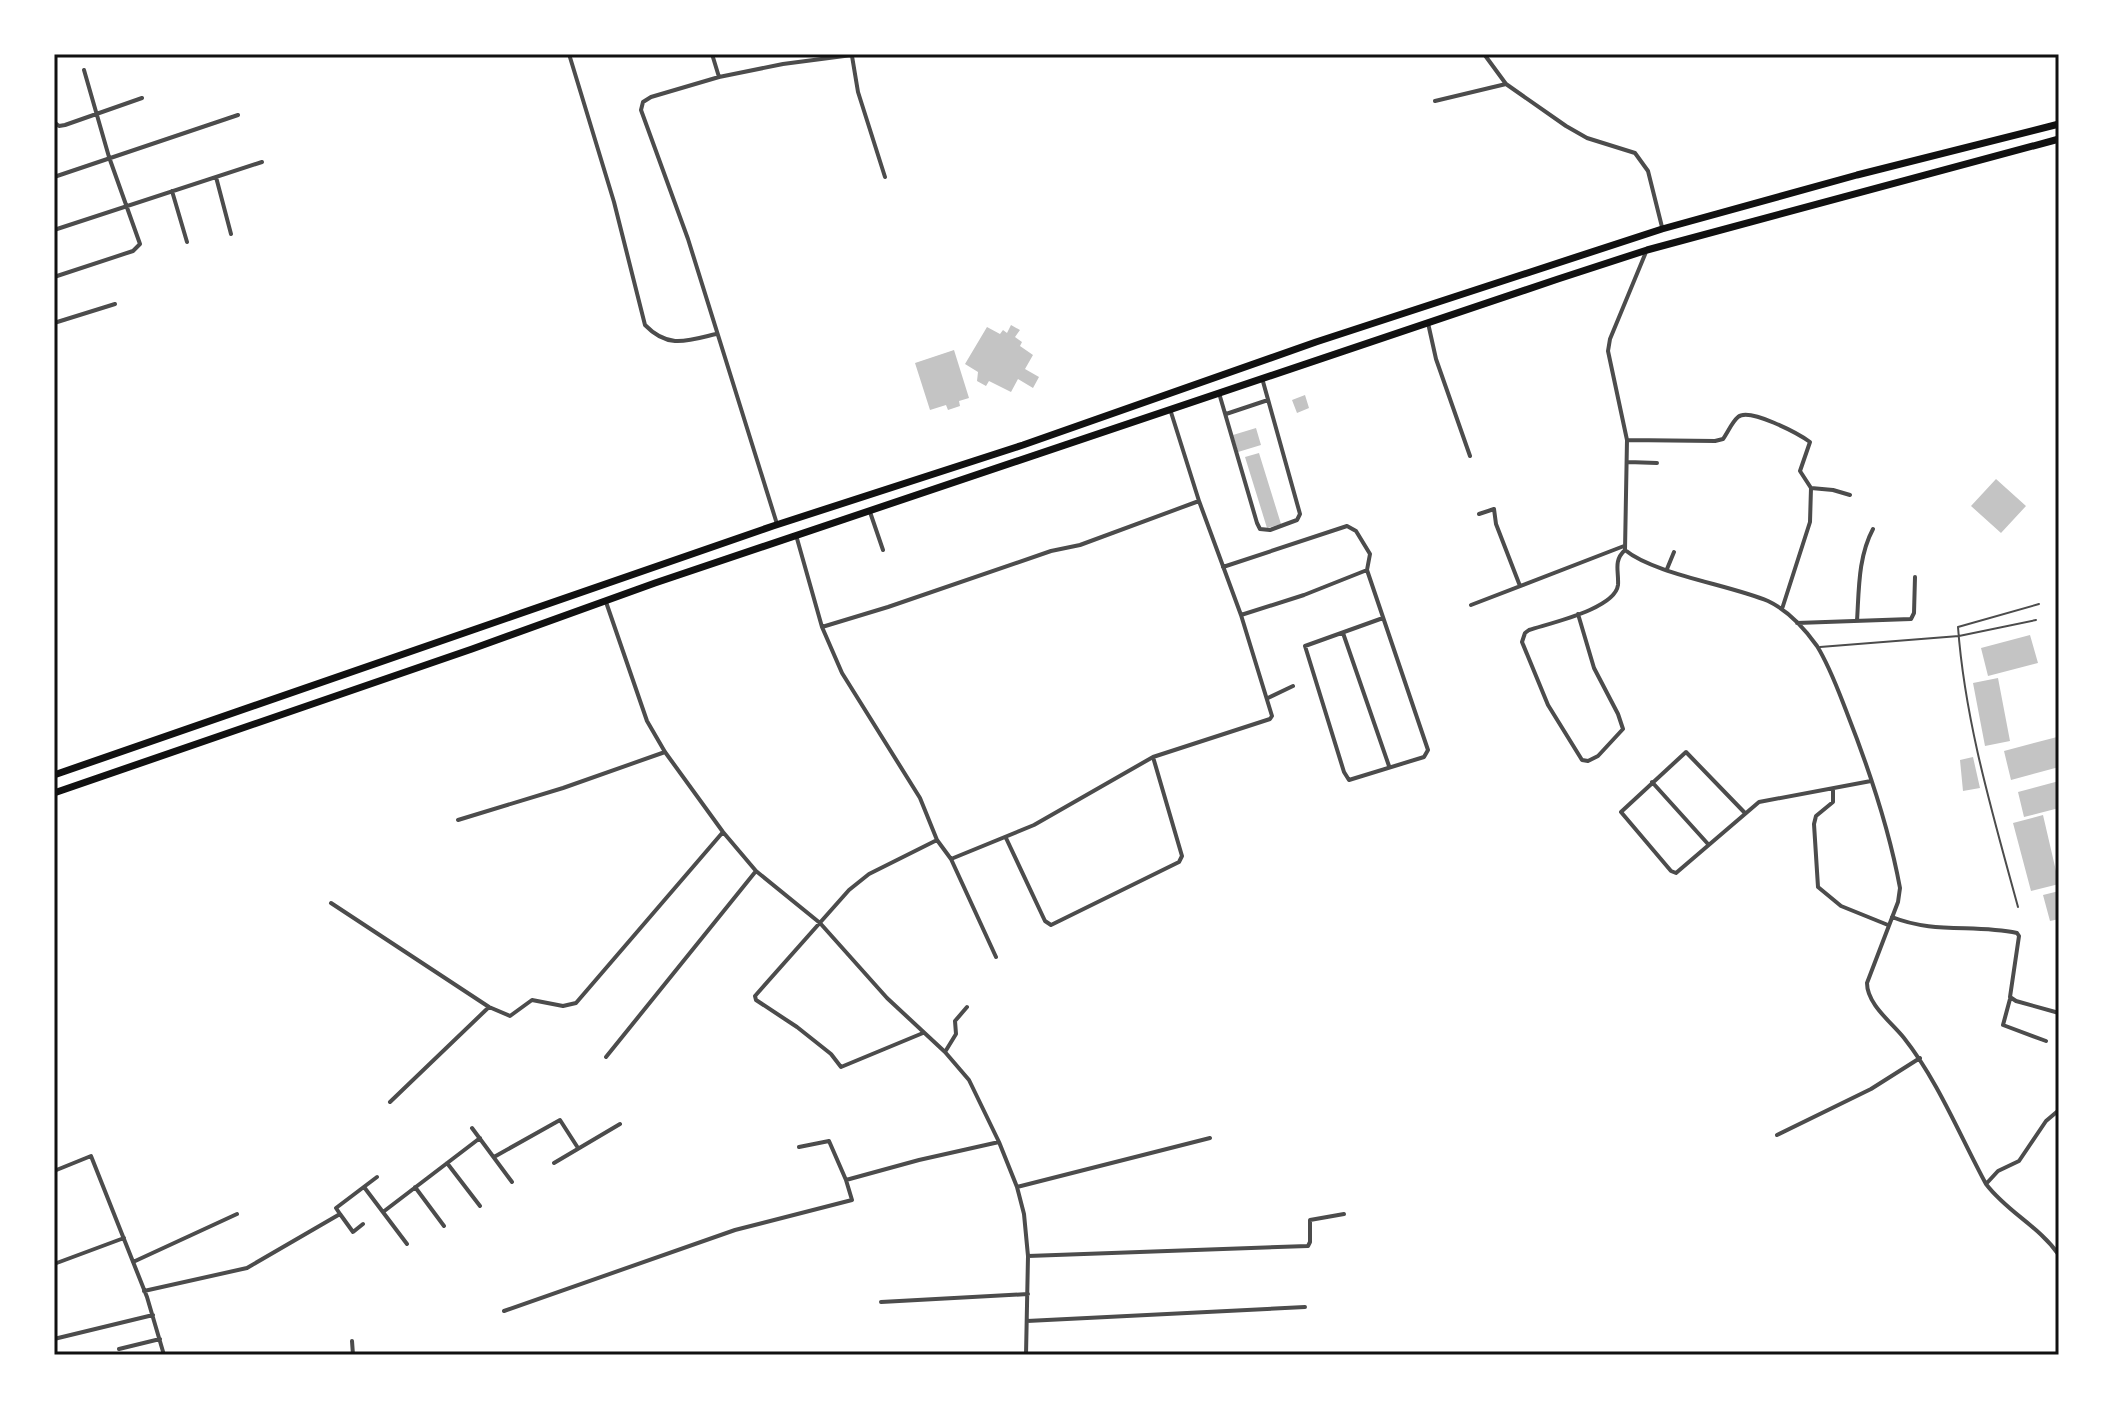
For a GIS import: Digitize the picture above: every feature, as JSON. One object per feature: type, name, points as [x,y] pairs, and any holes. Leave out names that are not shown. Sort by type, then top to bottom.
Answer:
[{"type":"highway","points":[[54,775],[1307,345],[1662,229],[2059,124]]},
{"type":"highway","points":[[54,793],[870,509],[1558,279],[1647,250],[2059,139]]},
{"type":"highway","points":[[1745,206],[1750,222]]},
{"type":"highway","points":[[1553,265],[1558,279]]},
{"type":"highway","points":[[908,483],[913,496]]},
{"type":"highway","points":[[157,739],[162,756]]},
{"type":"street","points":[[569,54],[614,202],[645,325],[656,336],[666,340],[684,342],[716,334]]},
{"type":"street","points":[[712,54],[719,77]]},
{"type":"street","points":[[1484,54],[1506,84],[1587,138],[1635,153],[1648,171],[1662,229]]},
{"type":"street","points":[[777,525],[688,239],[642,118],[640,105],[651,97],[719,77],[852,55],[858,92],[885,177]]},
{"type":"street","points":[[54,277],[139,248],[140,244],[109,157],[84,70]]},
{"type":"street","points":[[1435,101],[1506,84]]},
{"type":"street","points":[[55,124],[65,125],[142,98]]},
{"type":"street","points":[[54,177],[238,115]]},
{"type":"street","points":[[54,230],[262,162]]},
{"type":"street","points":[[216,177],[231,234]]},
{"type":"street","points":[[172,191],[187,242]]},
{"type":"street","points":[[1578,614],[1594,668],[1623,729],[1598,756],[1588,761],[1582,760],[1548,705],[1522,642],[1529,630],[1611,599],[1618,585],[1616,570],[1619,555],[1625,548],[1628,462],[1627,440],[1608,351],[1614,327],[1647,250]]},
{"type":"street","points":[[54,323],[115,304]]},
{"type":"street","points":[[1428,323],[1436,359],[1470,456]]},
{"type":"street","points":[[1219,393],[1257,523],[1260,529],[1270,530],[1297,520],[1300,514],[1262,378]]},
{"type":"street","points":[[1226,414],[1268,400]]},
{"type":"street","points":[[951,859],[1034,825],[1153,757],[1270,719],[1272,714],[1268,698],[1170,409]]},
{"type":"street","points":[[1627,440],[1715,441],[1723,439],[1740,415],[1749,413],[1810,442],[1800,471],[1811,488],[1810,522],[1782,610]]},
{"type":"street","points":[[1628,462],[1657,463]]},
{"type":"street","points":[[1811,488],[1850,495]]},
{"type":"street","points":[[822,627],[1051,551],[1080,545],[1199,501]]},
{"type":"street","points":[[870,509],[883,550]]},
{"type":"street","points":[[1479,514],[1494,509],[1496,524],[1520,586]]},
{"type":"street","points":[[1223,567],[1347,526],[1356,531],[1370,554],[1367,570],[1428,750],[1424,757],[1351,780],[1344,772],[1305,648],[1307,643],[1383,618]]},
{"type":"street","points":[[1857,621],[1860,576],[1867,540],[1873,529]]},
{"type":"street","points":[[796,535],[822,627],[842,673],[920,798],[937,840],[951,859],[996,957]]},
{"type":"street","points":[[1625,548],[1637,557],[1667,569],[1772,603],[1797,623],[1817,647],[1840,695],[1871,781],[1900,888],[1900,896],[1867,983],[1867,991],[1875,1005],[1920,1058],[1986,1184],[1997,1199],[2047,1239],[2059,1255]]},
{"type":"street","points":[[1471,605],[1625,548]]},
{"type":"street","points":[[1667,569],[1674,552]]},
{"type":"street","points":[[1241,615],[1367,570]]},
{"type":"street","points":[[1797,623],[1911,619],[1914,613],[1915,577]]},
{"type":"street","points":[[606,600],[647,721],[665,752],[723,832],[756,871],[820,923],[887,998],[945,1052],[969,1080],[999,1142],[1024,1214],[1028,1256],[1026,1355]]},
{"type":"street","points":[[1343,632],[1389,766]]},
{"type":"street","points":[[1268,698],[1293,686]]},
{"type":"street","points":[[458,820],[665,752]]},
{"type":"street","points":[[1744,812],[1686,752],[1622,809],[1621,814],[1671,871],[1678,872],[1759,802],[1871,781]]},
{"type":"street","points":[[1005,837],[1045,921],[1051,925],[1179,862],[1182,856],[1153,757]]},
{"type":"street","points":[[1652,782],[1708,844]]},
{"type":"street","points":[[1833,790],[1833,802],[1816,816],[1814,824],[1818,887],[1841,906],[1888,925]]},
{"type":"street","points":[[331,903],[507,1017],[532,1000],[563,1006],[576,1003],[723,832]]},
{"type":"street","points":[[923,1033],[841,1067],[831,1054],[797,1027],[756,1000],[756,993],[849,890],[869,874],[937,840]]},
{"type":"street","points":[[606,1057],[756,871]]},
{"type":"street","points":[[1892,917],[1918,927],[2017,933],[2010,997],[2003,1025],[2038,1035],[2046,1041]]},
{"type":"street","points":[[2010,997],[2059,1013]]},
{"type":"street","points":[[390,1102],[489,1007]]},
{"type":"street","points":[[945,1052],[954,1038],[955,1021],[967,1007]]},
{"type":"street","points":[[1777,1135],[1834,1108],[1920,1058]]},
{"type":"street","points":[[1986,1184],[1998,1171],[2019,1161],[2046,1121],[2059,1110]]},
{"type":"street","points":[[494,1157],[560,1120],[578,1148]]},
{"type":"street","points":[[554,1163],[620,1124]]},
{"type":"street","points":[[472,1128],[512,1182]]},
{"type":"street","points":[[383,1212],[480,1138]]},
{"type":"street","points":[[1017,1187],[1210,1138]]},
{"type":"street","points":[[504,1311],[735,1230],[852,1200],[829,1141],[799,1147]]},
{"type":"street","points":[[846,1180],[999,1142]]},
{"type":"street","points":[[54,1171],[91,1156],[153,1315],[164,1355]]},
{"type":"street","points":[[447,1163],[480,1206]]},
{"type":"street","points":[[363,1224],[353,1232],[336,1208],[377,1177]]},
{"type":"street","points":[[364,1187],[407,1244]]},
{"type":"street","points":[[415,1187],[444,1226]]},
{"type":"street","points":[[133,1262],[237,1214]]},
{"type":"street","points":[[144,1291],[247,1268],[340,1214]]},
{"type":"street","points":[[1028,1256],[1308,1246],[1310,1220],[1344,1214]]},
{"type":"street","points":[[54,1264],[124,1238]]},
{"type":"street","points":[[881,1302],[1028,1294]]},
{"type":"street","points":[[1027,1321],[1305,1307]]},
{"type":"street","points":[[54,1339],[153,1315]]},
{"type":"street","points":[[119,1349],[160,1339]]},
{"type":"street","points":[[352,1341],[353,1355]]},
{"type":"lane","points":[[2018,907],[1989,798],[1964,681],[1958,627],[2039,604]]},
{"type":"lane","points":[[1817,647],[1959,636],[2036,620]]},
{"type":"building","points":[[1011,325],[1020,330],[1015,337],[1022,342],[1020,346],[1033,355],[1025,369],[1039,377],[1033,388],[1018,379],[1011,392],[989,381],[986,386],[977,381],[978,372],[965,364],[987,327],[1000,334],[1003,330],[1007,333]]},
{"type":"building","points":[[954,350],[969,398],[959,401],[960,406],[948,410],[946,405],[930,410],[915,363]]},
{"type":"building","points":[[1305,395],[1309,408],[1297,413],[1292,400]]},
{"type":"building","points":[[1256,428],[1261,445],[1238,452],[1233,435]]},
{"type":"building","points":[[1259,453],[1281,524],[1267,528],[1245,457]]},
{"type":"building","points":[[1996,479],[2026,506],[2001,533],[1971,506]]},
{"type":"building","points":[[2030,635],[2038,663],[1988,676],[1981,648]]},
{"type":"building","points":[[1998,678],[2010,741],[1985,746],[1973,683]]},
{"type":"building","points":[[2057,737],[2059,767],[2011,780],[2004,751]]},
{"type":"building","points":[[1973,757],[1980,788],[1963,791],[1960,760]]},
{"type":"building","points":[[2059,781],[2059,808],[2024,817],[2018,792]]},
{"type":"building","points":[[2043,815],[2059,884],[2031,891],[2013,823]]},
{"type":"building","points":[[2059,891],[2059,919],[2050,921],[2043,895]]}]
